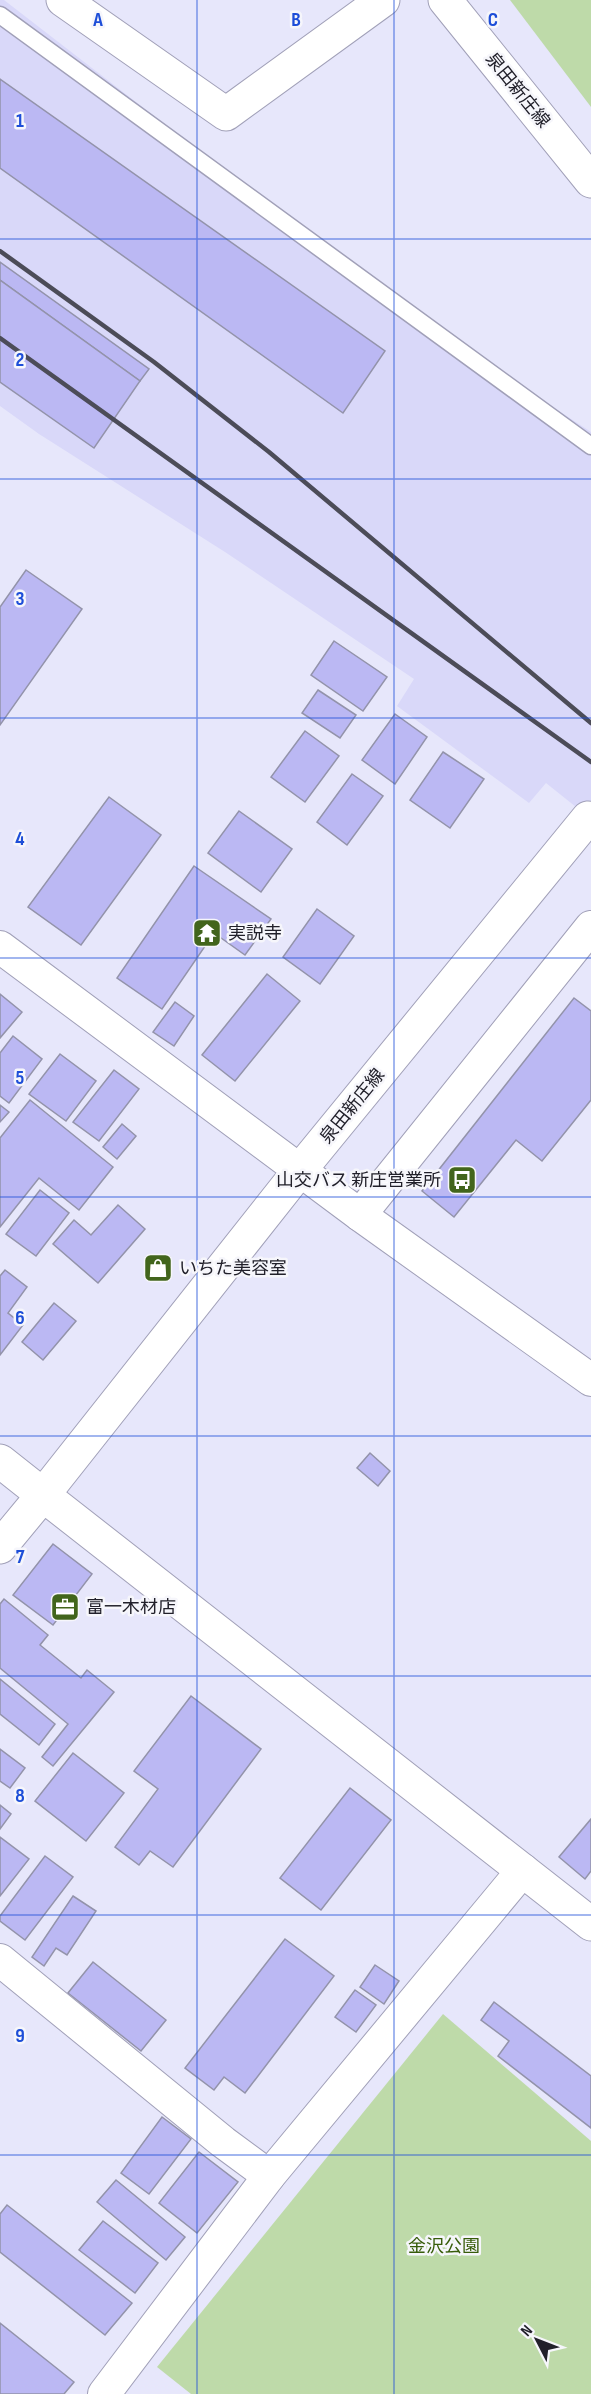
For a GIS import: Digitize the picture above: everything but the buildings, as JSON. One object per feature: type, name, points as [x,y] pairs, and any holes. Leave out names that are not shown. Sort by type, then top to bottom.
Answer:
[{"type":"street","points":[[63,0],[226,114],[383,0]]},
{"type":"street","name":"泉田新庄線","points":[[445,0],[591,181]]},
{"type":"street","name":"泉田新庄線","points":[[0,1547],[300,1170],[588,818]]},
{"type":"street","points":[[360,1215],[591,927]]},
{"type":"street","points":[[0,947],[360,1215],[591,1380]]},
{"type":"street","points":[[0,1461],[591,1924]]},
{"type":"street","points":[[104,2394],[269,2176],[523,1870]]},
{"type":"street","points":[[0,1960],[223,2142],[269,2176]]},
{"type":"lane","points":[[0,15],[591,446]]},
{"type":"shaded area","points":[[0,0],[4,0],[220,167],[536,396],[591,432],[591,819],[546,783],[529,803],[397,706],[414,679],[225,552],[39,434],[0,406]]},
{"type":"green space","points":[[510,0],[591,0],[591,107]]},
{"type":"green space","name":"金沢公園","points":[[443,2014],[591,2141],[591,2394],[191,2394],[157,2367]]},
{"type":"railway","points":[[0,251],[154,362],[269,452],[591,723]]},
{"type":"railway","points":[[0,338],[591,762]]},
{"type":"place","name":"実説寺","points":[[207,933]]},
{"type":"place","name":"山交バス 新庄営業所","points":[[462,1180]]},
{"type":"place","name":"いちた美容室","points":[[158,1268]]},
{"type":"place","name":"富一木材店","points":[[65,1607]]}]
